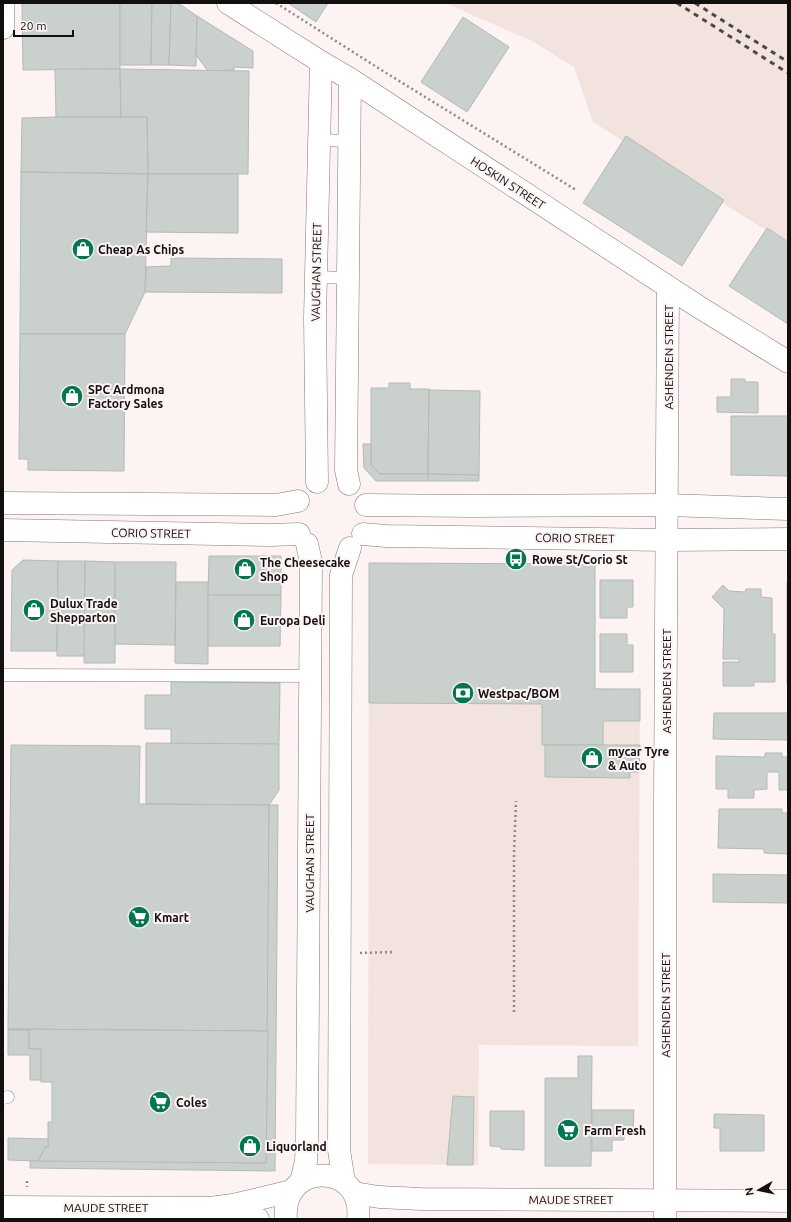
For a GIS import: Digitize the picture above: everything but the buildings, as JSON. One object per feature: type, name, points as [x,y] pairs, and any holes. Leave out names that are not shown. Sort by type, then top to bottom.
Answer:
[{"type":"street","points":[[3,3],[3,28]]},
{"type":"street","name":"HOSKIN STREET","points":[[228,3],[320,62],[350,79],[668,287],[788,362]]},
{"type":"street","name":"VAUGHAN STREET","points":[[317,482],[316,277],[320,62]]},
{"type":"street","points":[[349,484],[346,470],[350,79]]},
{"type":"street","name":"ASHENDEN STREET","points":[[665,1209],[668,287]]},
{"type":"street","points":[[356,541],[341,551],[332,553],[315,549],[303,539],[296,523],[295,512],[298,501],[309,487],[317,482],[328,480],[339,480],[349,484],[362,496],[368,515],[367,525],[356,541],[341,575],[339,1150],[349,1188],[359,1205],[358,1219]]},
{"type":"street","points":[[3,503],[276,505],[298,501]]},
{"type":"street","points":[[366,505],[667,505],[788,509]]},
{"type":"street","name":"CORIO STREET","points":[[3,530],[262,534],[303,539]]},
{"type":"street","name":"CORIO STREET","points":[[356,541],[394,536],[666,540],[788,539]]},
{"type":"street","name":"VAUGHAN STREET","points":[[286,1219],[285,1210],[287,1200],[296,1186],[306,1161],[307,1140],[312,562],[303,539]]},
{"type":"street","name":"MAUDE STREET","points":[[3,1207],[210,1208],[233,1205],[296,1186],[311,1176],[322,1175],[334,1176],[349,1188],[379,1197],[665,1209],[788,1201]]},
{"type":"street","name":"MAUDE STREET","points":[[210,1208],[258,1219]]},
{"type":"lane","points":[[319,140],[349,141]]},
{"type":"lane","points":[[316,277],[348,278]]},
{"type":"lane","points":[[3,676],[310,676]]},
{"type":"path","points":[[276,3],[576,190]]},
{"type":"path","points":[[514,1012],[514,854],[516,801]]},
{"type":"shaded area","points":[[445,3],[788,3],[788,244],[593,122],[574,67],[532,41]]},
{"type":"shaded area","points":[[369,563],[595,564],[595,688],[640,689],[638,1046],[479,1045],[478,1165],[368,1164]]},
{"type":"railway","points":[[677,3],[788,73]]},
{"type":"railway","points":[[695,3],[788,62]]},
{"type":"place","name":"Cheap As Chips","points":[[83,249]]},
{"type":"place","name":"SPC Ardmona Factory Sales","points":[[72,396]]},
{"type":"place","name":"Rowe St/Corio St","points":[[516,559]]},
{"type":"place","name":"The Cheesecake Shop","points":[[245,569]]},
{"type":"place","name":"Dulux Trade Shepparton","points":[[34,610]]},
{"type":"place","name":"Europa Deli","points":[[244,620]]},
{"type":"place","name":"Westpac/BOM","points":[[463,693]]},
{"type":"place","name":"mycar Tyre & Auto","points":[[592,758]]},
{"type":"place","name":"Kmart","points":[[139,917]]},
{"type":"place","name":"Coles","points":[[160,1102]]},
{"type":"place","name":"Farm Fresh","points":[[568,1130]]},
{"type":"place","name":"Liquorland","points":[[250,1146]]}]
